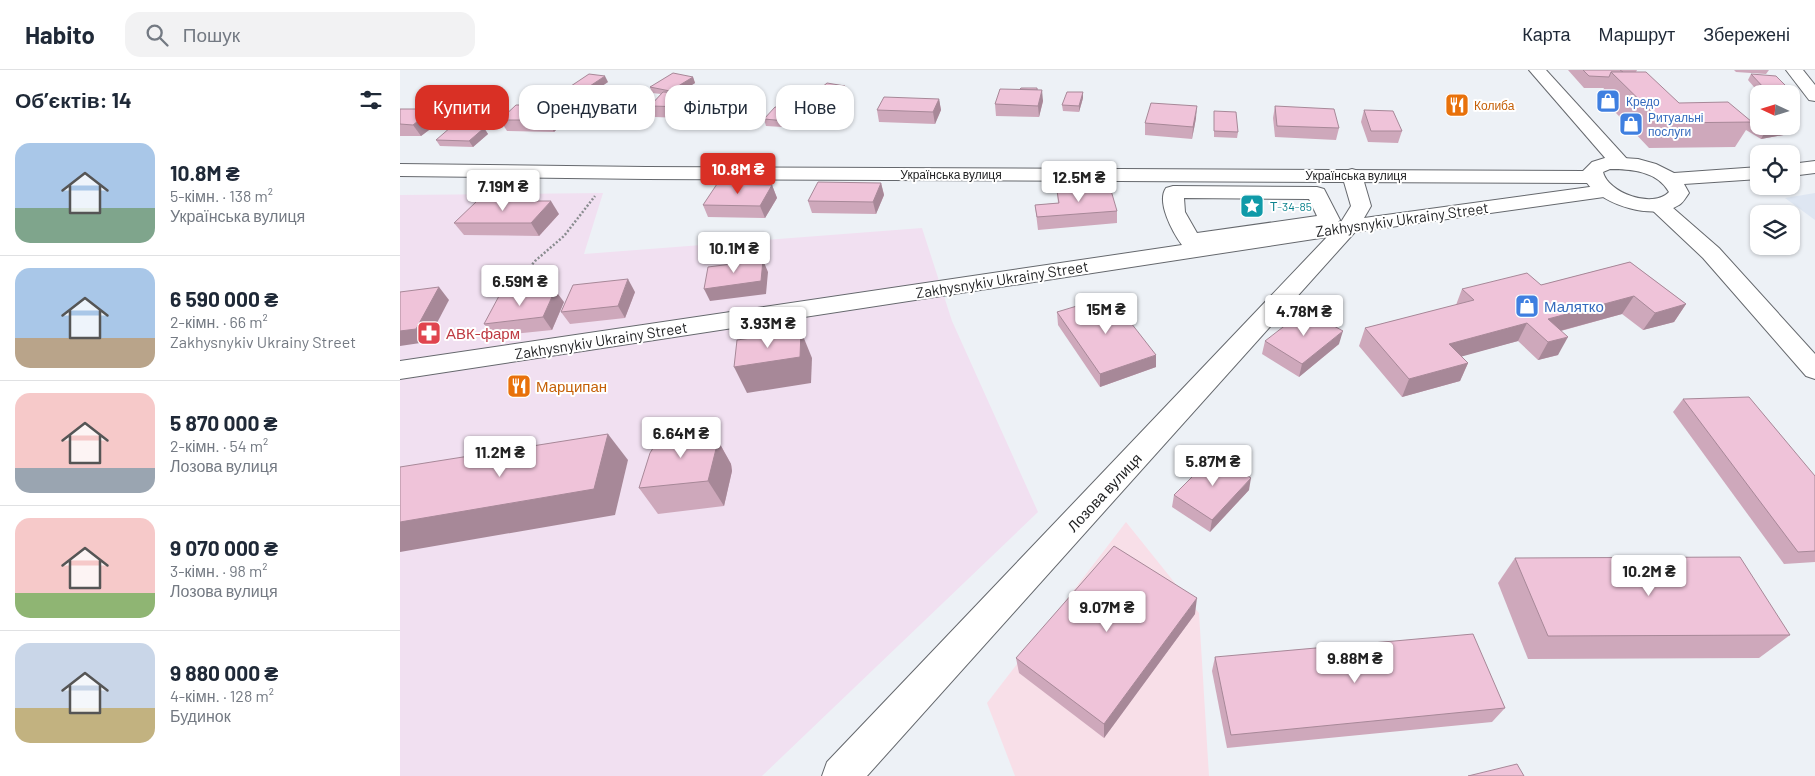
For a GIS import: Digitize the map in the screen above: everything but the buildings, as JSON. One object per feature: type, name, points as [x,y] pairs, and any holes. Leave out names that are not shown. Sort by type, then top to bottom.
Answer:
[{"type":"street","points":[[1537,70],[1620,163]]},
{"type":"street","points":[[1794,70],[1815,96]]},
{"type":"street","points":[[1620,163],[1647,168],[1670,179],[1679,193],[1676,199],[1658,205],[1630,202],[1598,184],[1593,171],[1599,166],[1620,163]]},
{"type":"street","points":[[1800,169],[1815,168]]},
{"type":"street","name":"Українська вулиця","points":[[400,170],[646,174],[1352,175],[1598,184]]},
{"type":"street","points":[[1670,179],[1750,174]]},
{"type":"street","name":"Лозова вулиця","points":[[841,776],[1348,227],[1361,206],[1352,175]]},
{"type":"street","name":"Zakhysnykiv Ukrainy Street","points":[[400,370],[1348,227],[1598,184]]},
{"type":"street","points":[[1173,192],[1317,193],[1329,220],[1190,241],[1175,212],[1173,192]]},
{"type":"street","points":[[1658,205],[1711,253],[1815,370]]},
{"type":"path","points":[[500,304],[535,261],[564,236],[600,189]]},
{"type":"shaded area","points":[[603,193],[584,254],[922,228],[952,321],[1038,512],[762,776],[400,776],[400,195]]},
{"type":"shaded area","points":[[1815,193],[1815,220],[1800,209],[1800,205],[1795,205],[1785,198]]},
{"type":"shaded area","points":[[1126,522],[1199,613],[1209,776],[1015,776],[987,703]]},
{"type":"place","name":"Кредо","points":[[1608,101]]},
{"type":"place","name":"Колиба","points":[[1457,105]]},
{"type":"place","name":"Ритуальні послуги","points":[[1631,124]]},
{"type":"place","name":"Т-34-85","points":[[1252,206]]},
{"type":"place","name":"Малятко","points":[[1527,306]]},
{"type":"place","name":"АВК-фарм","points":[[429,333]]},
{"type":"place","name":"Марципан","points":[[519,386]]}]
